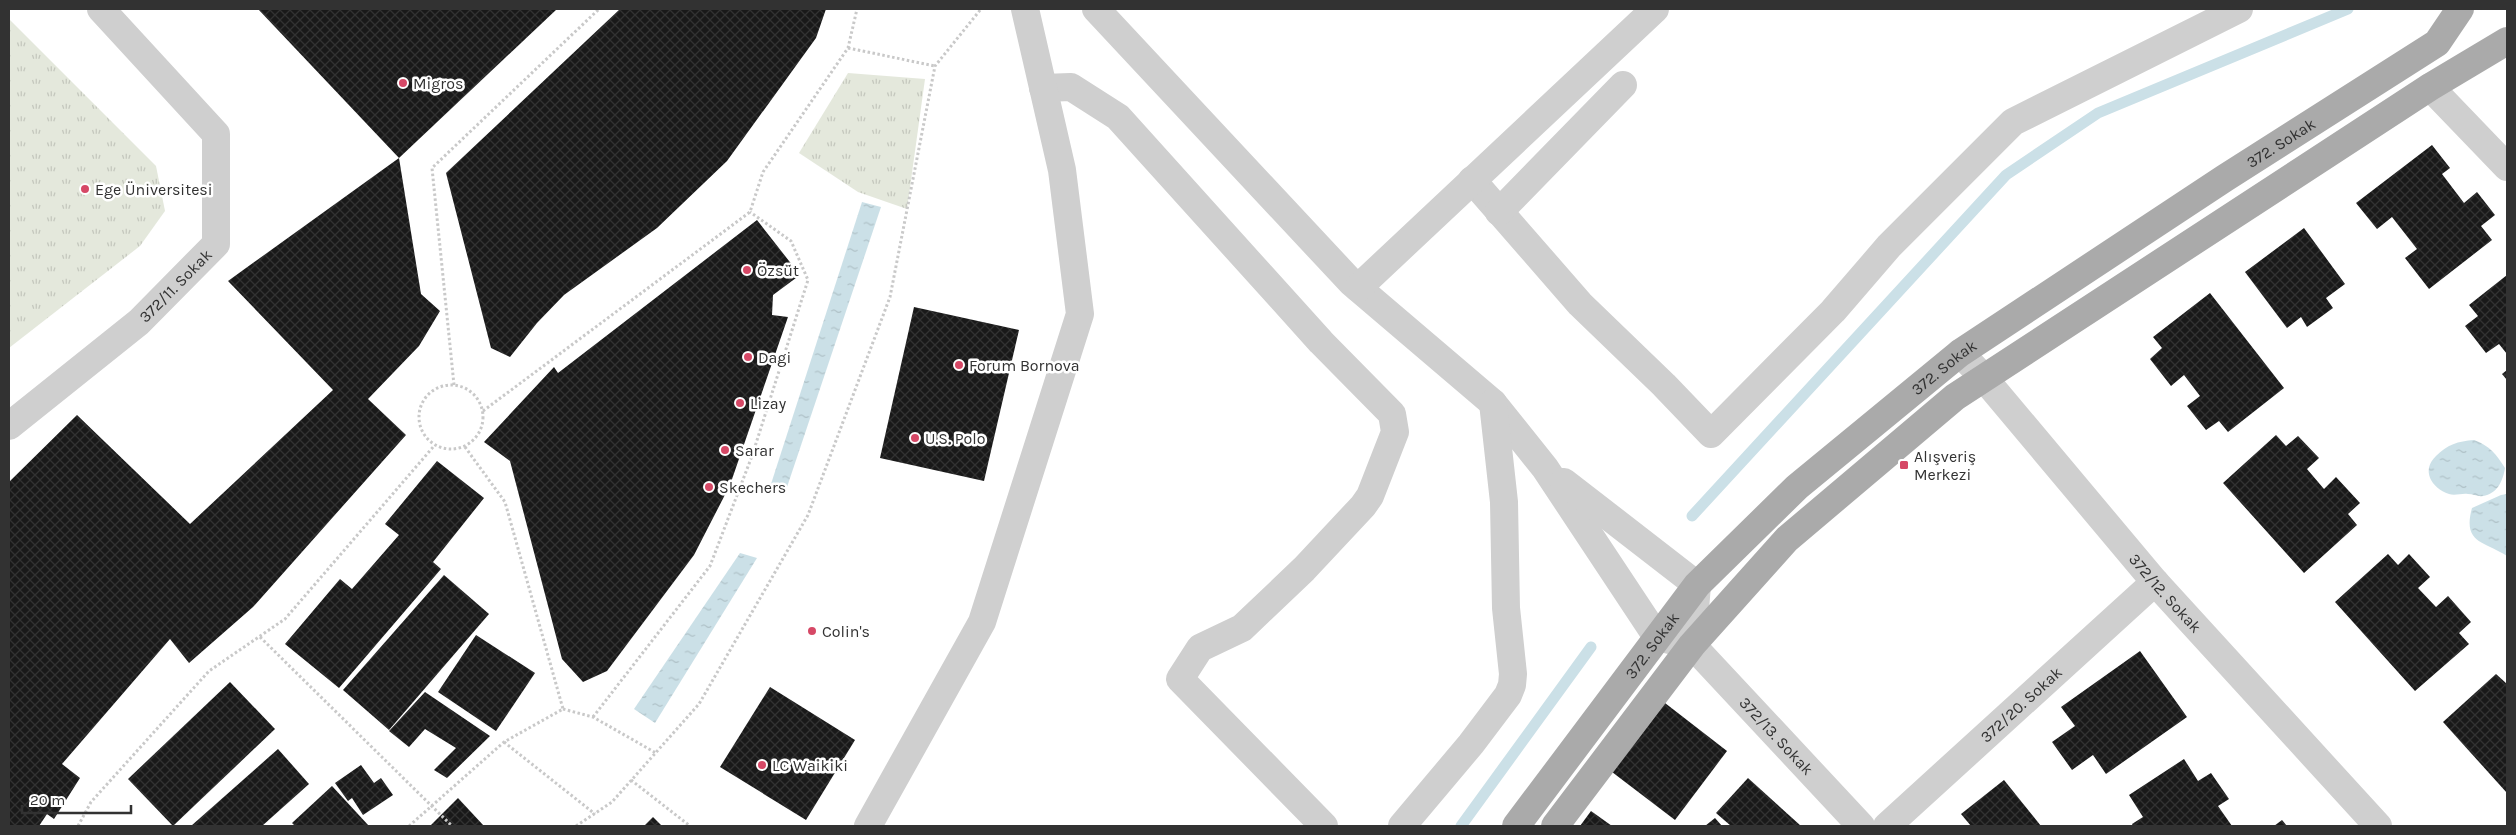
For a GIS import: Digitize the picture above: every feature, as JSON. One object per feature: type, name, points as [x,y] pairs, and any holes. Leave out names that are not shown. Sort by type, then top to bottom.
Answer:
[{"type":"main road","name":"372. Sokak","points":[[1516,826],[1697,586],[1797,487],[1960,353],[2225,178],[2437,42],[2460,9]]},
{"type":"main road","name":"372. Sokak","points":[[1555,826],[1692,645],[1787,539],[1954,397],[2430,87],[2507,41]]},
{"type":"street","name":"372/11. Sokak","points":[[9,426],[139,322],[216,244],[216,134],[101,9]]},
{"type":"street","points":[[868,826],[982,622],[1080,314],[1062,170],[1025,9]]},
{"type":"street","points":[[1096,9],[1358,288],[1493,403],[1545,468],[1657,637],[1692,645],[1697,586],[1545,468]]},
{"type":"street","points":[[1358,288],[1655,9]]},
{"type":"street","points":[[1472,180],[1580,304],[1664,385],[1711,434],[1832,311],[1888,246],[2014,122],[2240,9]]},
{"type":"street","points":[[1499,212],[1623,86]]},
{"type":"street","points":[[1043,88],[1071,87],[1118,116],[1320,342],[1392,414],[1395,422],[1395,432],[1370,496],[1304,569],[1242,628],[1200,648],[1180,680],[1324,826]]},
{"type":"street","points":[[2430,87],[2507,167]]},
{"type":"street","name":"372/12. Sokak","points":[[1960,353],[1983,377],[2156,582],[2378,826]]},
{"type":"street","points":[[1402,826],[1471,744],[1508,695],[1512,685],[1513,674],[1506,608],[1504,502],[1493,403]]},
{"type":"street","name":"372/20. Sokak","points":[[1887,826],[2156,582]]},
{"type":"street","name":"372/13. Sokak","points":[[1692,645],[1861,826]]},
{"type":"path","points":[[454,385],[432,168],[600,9]]},
{"type":"path","points":[[483,411],[750,212],[763,172],[848,48],[857,9]]},
{"type":"path","points":[[576,826],[612,802],[699,704],[808,515],[890,297],[935,66],[981,9]]},
{"type":"path","points":[[848,48],[935,66]]},
{"type":"path","points":[[593,717],[710,566],[752,456],[808,280],[791,241],[750,212]]},
{"type":"path","points":[[454,385],[473,393],[480,401],[483,411],[480,432],[465,446],[454,450],[434,446],[426,439],[420,429],[418,418],[424,397],[433,390],[443,386],[454,385]]},
{"type":"path","points":[[78,826],[91,802],[209,671],[285,619],[434,446]]},
{"type":"path","points":[[465,446],[505,502],[563,709]]},
{"type":"path","points":[[260,636],[452,826]]},
{"type":"path","points":[[409,826],[504,742],[563,709],[593,717],[656,753]]},
{"type":"path","points":[[504,742],[595,814]]},
{"type":"path","points":[[631,780],[690,826]]},
{"type":"green space","name":"Ege Üniversitesi","points":[[9,19],[156,166],[165,211],[140,246],[9,348]]},
{"type":"green space","points":[[848,73],[925,79],[907,209],[858,192],[799,153]]},
{"type":"water","points":[[862,202],[881,207],[786,490],[771,484]]},
{"type":"water","points":[[2474,440],[2492,451],[2505,468],[2503,478],[2496,490],[2488,495],[2481,496],[2451,495],[2437,487],[2430,478],[2429,473],[2432,461],[2449,446],[2463,441]]},
{"type":"water","points":[[2507,494],[2507,556],[2478,540],[2470,529],[2470,520],[2472,508]]},
{"type":"water","points":[[740,553],[757,558],[655,723],[634,709]]},
{"type":"building","name":"Migros","points":[[258,9],[557,9],[399,158]]},
{"type":"building","points":[[620,9],[826,9],[816,38],[727,161],[657,228],[564,295],[537,323],[510,357],[491,348],[446,173]]},
{"type":"building","points":[[2432,145],[2450,168],[2442,174],[2464,203],[2477,192],[2495,215],[2481,226],[2492,240],[2429,289],[2405,258],[2417,249],[2392,217],[2377,229],[2356,203]]},
{"type":"building","points":[[399,158],[421,294],[440,311],[419,346],[368,399],[406,435],[253,607],[189,663],[170,639],[62,764],[80,778],[54,819],[47,814],[39,826],[9,826],[9,482],[77,415],[190,524],[333,390],[228,281]]},
{"type":"building","points":[[757,220],[800,275],[773,295],[772,315],[788,317],[730,485],[694,555],[607,671],[583,682],[562,659],[510,461],[484,442],[554,367],[558,373]]},
{"type":"building","points":[[2304,228],[2345,284],[2326,298],[2333,308],[2307,327],[2301,317],[2287,328],[2245,272]]},
{"type":"building","points":[[2507,275],[2507,354],[2499,344],[2486,353],[2465,326],[2478,316],[2469,305]]},
{"type":"building","points":[[2210,293],[2284,388],[2228,432],[2219,421],[2206,430],[2187,406],[2200,396],[2184,375],[2171,386],[2150,359],[2162,348],[2153,337]]},
{"type":"building","points":[[914,307],[1019,330],[984,481],[880,458]]},
{"type":"building","points":[[2507,370],[2507,380],[2502,374]]},
{"type":"building","points":[[2276,435],[2286,446],[2298,436],[2319,458],[2307,469],[2324,489],[2336,477],[2360,503],[2348,514],[2357,525],[2304,573],[2223,483]]},
{"type":"building","points":[[437,461],[484,498],[433,562],[441,569],[339,688],[285,644],[340,579],[352,589],[399,535],[385,524]]},
{"type":"building","points":[[2388,554],[2398,565],[2409,554],[2430,577],[2418,588],[2436,607],[2448,596],[2471,622],[2459,633],[2469,644],[2415,691],[2335,602]]},
{"type":"building","points":[[444,575],[489,614],[389,730],[343,690]]},
{"type":"building","points":[[476,635],[535,673],[496,731],[438,692]]},
{"type":"building","points":[[2140,651],[2187,717],[2106,774],[2093,755],[2072,770],[2052,742],[2075,726],[2061,707]]},
{"type":"building","points":[[2496,674],[2507,684],[2507,793],[2443,722]]},
{"type":"building","points":[[230,682],[275,729],[173,826],[128,779]]},
{"type":"building","points":[[770,687],[855,740],[806,820],[720,767]]},
{"type":"building","points":[[425,692],[490,736],[447,778],[434,770],[456,748],[425,729],[409,747],[389,731]]},
{"type":"building","points":[[1665,703],[1727,751],[1675,820],[1612,772]]},
{"type":"building","points":[[278,749],[309,784],[262,826],[191,826]]},
{"type":"building","points":[[2184,759],[2198,781],[2211,773],[2229,799],[2218,806],[2232,826],[2133,826],[2132,824],[2143,817],[2129,795]]},
{"type":"building","points":[[361,765],[374,783],[381,778],[393,795],[363,815],[352,798],[348,801],[335,783]]},
{"type":"building","points":[[1748,778],[1801,826],[1731,826],[1716,813]]},
{"type":"building","points":[[2004,780],[2041,826],[1971,826],[1961,814]]},
{"type":"building","points":[[332,786],[369,826],[295,826],[292,823]]},
{"type":"building","points":[[458,798],[484,826],[430,826]]},
{"type":"building","points":[[1591,811],[1612,826],[1580,826]]},
{"type":"building","points":[[653,817],[662,826],[644,826]]},
{"type":"building","points":[[1715,818],[1722,826],[1705,826]]},
{"type":"building","points":[[2282,820],[2287,826],[2274,826]]},
{"type":"waterway","points":[[1692,516],[2006,175],[2098,113],[2348,9]]},
{"type":"waterway","points":[[1461,826],[1591,647]]},
{"type":"place","name":"Migros","points":[[403,83]]},
{"type":"place","name":"Ege Üniversitesi","points":[[85,189]]},
{"type":"place","name":"Özsüt","points":[[747,270]]},
{"type":"place","name":"Dagi","points":[[748,357]]},
{"type":"place","name":"Forum Bornova","points":[[959,365]]},
{"type":"place","name":"Lizay","points":[[740,403]]},
{"type":"place","name":"U.S. Polo","points":[[915,438]]},
{"type":"place","name":"Sarar","points":[[725,450]]},
{"type":"place","name":"Alışveriş Merkezi","points":[[1904,465]]},
{"type":"place","name":"Skechers","points":[[709,487]]},
{"type":"place","name":"Colin's","points":[[812,631]]},
{"type":"place","name":"LC Waikiki","points":[[762,765]]}]
